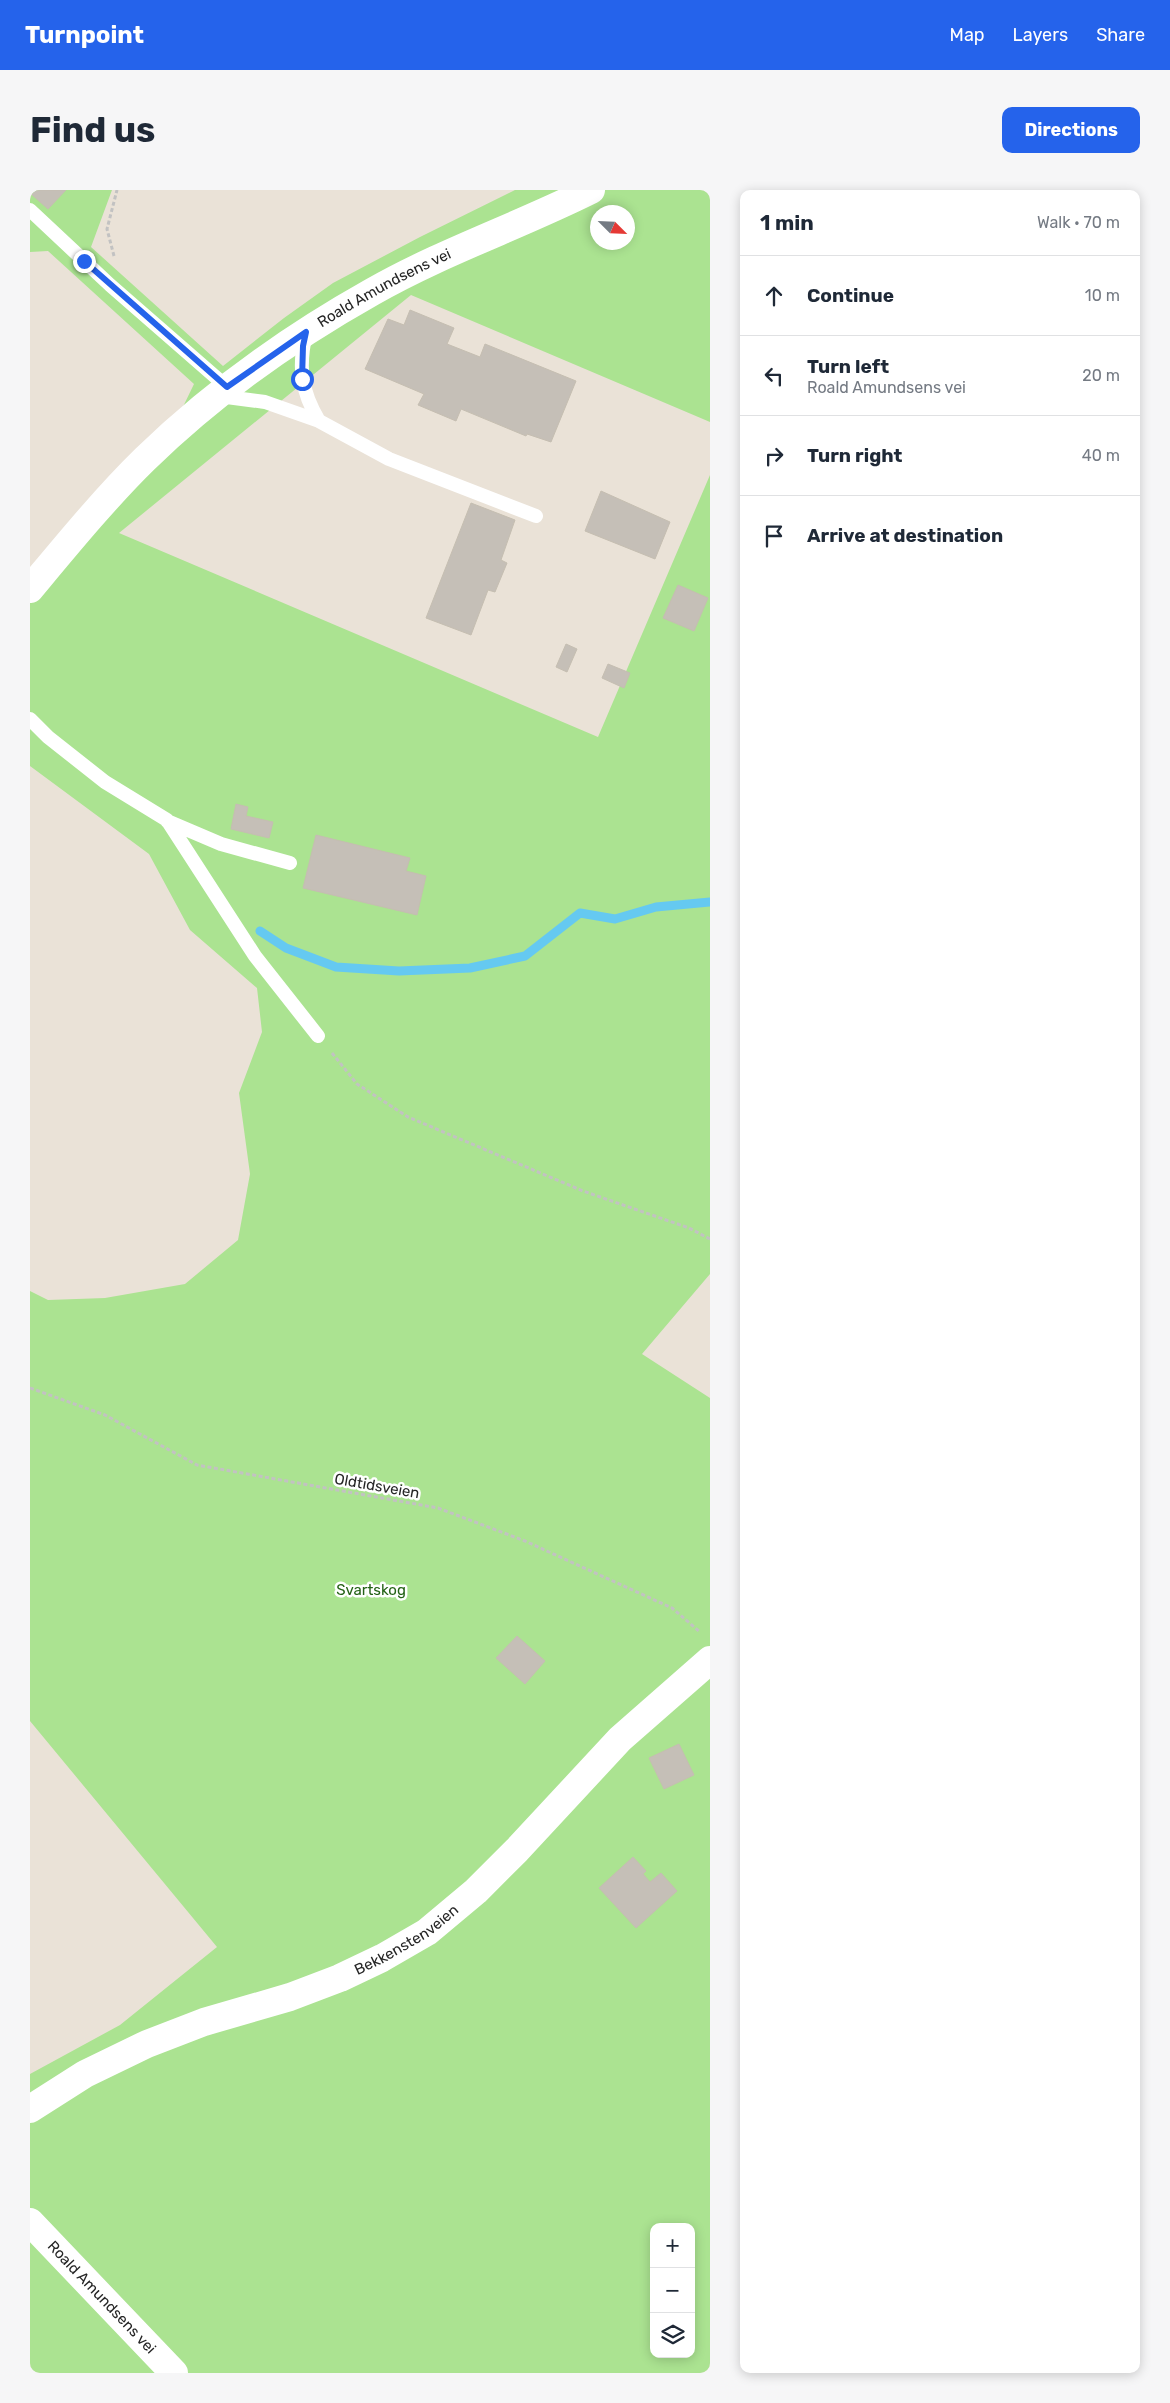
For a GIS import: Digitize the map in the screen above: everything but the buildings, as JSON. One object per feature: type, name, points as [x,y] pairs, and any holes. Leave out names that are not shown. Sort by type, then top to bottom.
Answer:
[{"type":"main road","name":"Roald Amundsens vei","points":[[30,589],[143,461],[221,391],[306,332],[372,292],[429,263],[591,190]]},
{"type":"main road","name":"Bekkenstenveien","points":[[30,2109],[85,2074],[147,2044],[204,2022],[290,1997],[340,1978],[382,1958],[427,1932],[476,1891],[517,1850],[708,1647]]},
{"type":"main road","name":"Roald Amundsens vei","points":[[30,2222],[174,2373]]},
{"type":"lane","points":[[30,210],[221,391],[265,402],[319,421],[389,459],[536,516]]},
{"type":"lane","points":[[306,332],[302,352],[302,379],[304,392],[319,421]]},
{"type":"lane","points":[[30,719],[48,737],[105,782],[167,820],[221,844],[290,863]]},
{"type":"lane","points":[[167,820],[256,956],[318,1036]]},
{"type":"path","points":[[113,288],[116,262],[107,229],[117,190]]},
{"type":"path","points":[[318,1036],[357,1084],[408,1117],[583,1190],[689,1228],[710,1239]]},
{"type":"path","name":"Oldtidsveien","points":[[30,1388],[105,1415],[196,1466],[438,1508],[525,1541],[672,1608],[708,1647]]},
{"type":"green space","name":"Svartskog","points":[[30,190],[112,190],[91,247],[223,366],[284,318],[333,283],[515,190],[710,190],[710,422],[411,295],[119,533],[598,737],[710,475],[710,1274],[642,1354],[710,1398],[710,2373],[30,2373],[30,2074],[120,2025],[217,1947],[30,1721],[30,1291],[48,1300],[105,1298],[185,1284],[238,1240],[250,1174],[239,1093],[262,1032],[257,988],[190,930],[149,854],[30,766],[30,574],[180,413],[194,384],[48,251],[30,252]]},
{"type":"waterway","points":[[260,931],[286,948],[336,967],[399,971],[470,968],[525,956],[580,913],[615,919],[656,907],[710,902]]},
{"type":"route","points":[[84,261],[187,354],[227,387],[306,332],[303,346],[302,379]]}]
